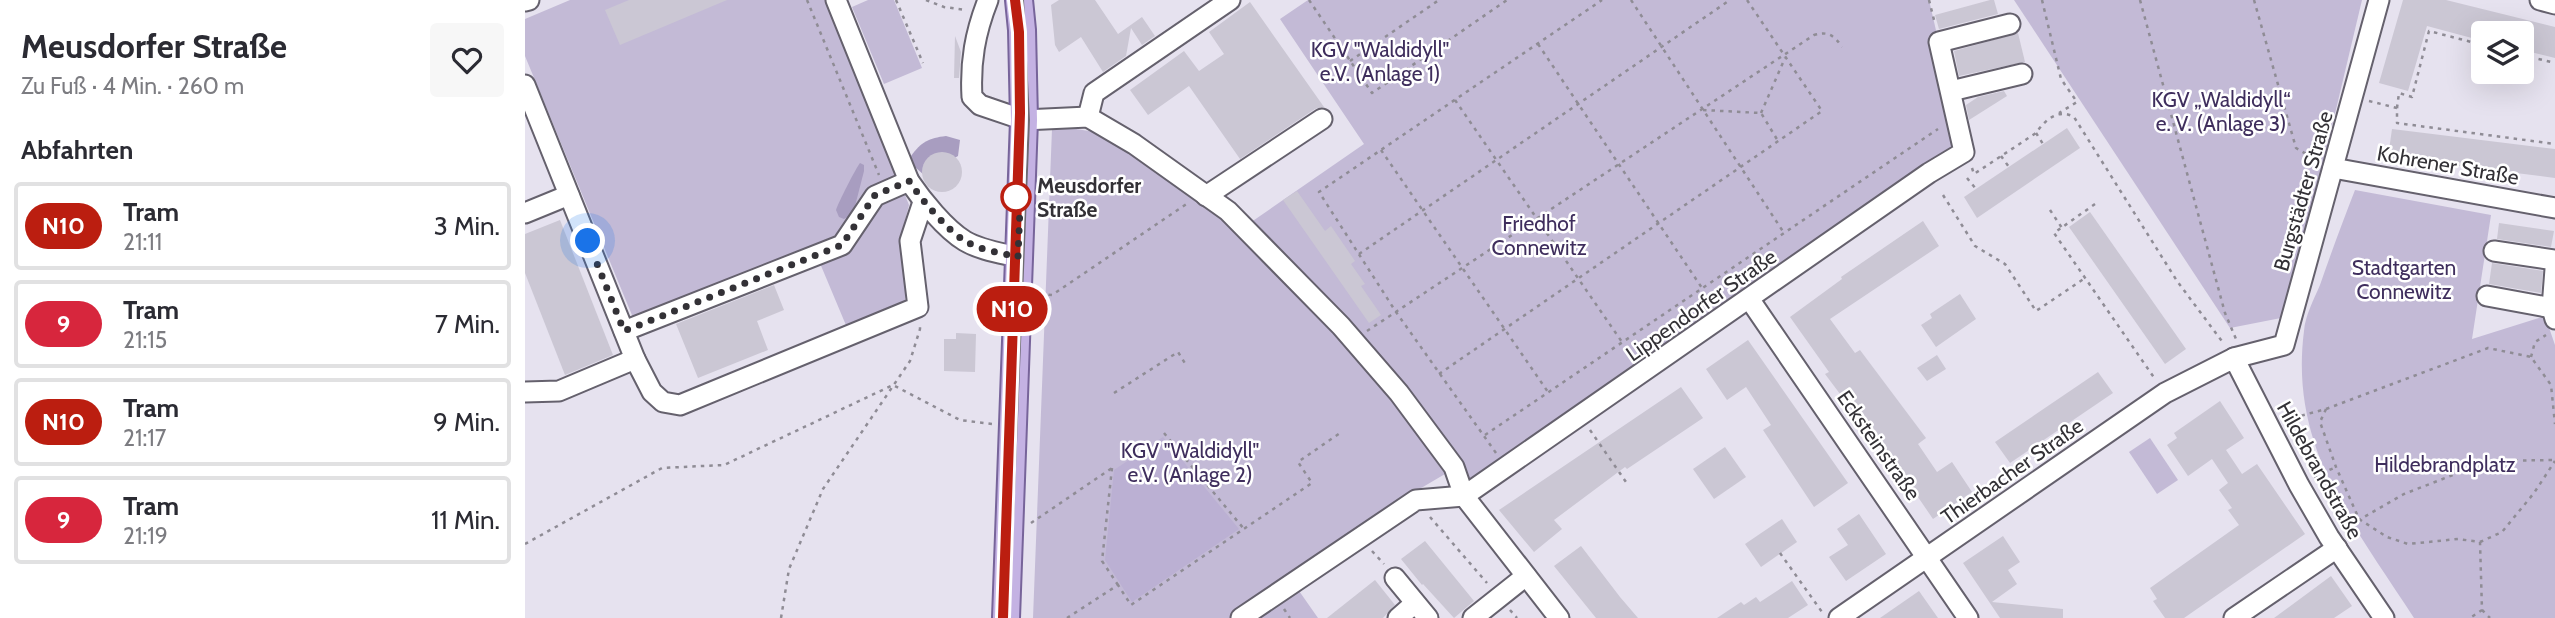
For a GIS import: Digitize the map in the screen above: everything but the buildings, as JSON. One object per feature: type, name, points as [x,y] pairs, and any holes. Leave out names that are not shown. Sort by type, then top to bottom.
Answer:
[{"type":"main road","points":[[1006,618],[1024,120],[1019,0]]},
{"type":"street","points":[[836,0],[909,181],[923,202],[965,241],[1018,257]]},
{"type":"street","points":[[1088,117],[1094,93],[1230,0]]},
{"type":"street","name":"Burgstädter Straße","points":[[2239,357],[2284,345],[2379,0]]},
{"type":"street","points":[[2540,0],[2555,4]]},
{"type":"street","points":[[985,6],[972,52],[972,97],[980,105],[1024,120],[1088,117],[1134,144],[1228,211],[1285,268],[1399,393],[1454,467],[1464,496],[1559,618]]},
{"type":"street","points":[[2010,24],[1939,42],[1951,91],[2022,74]]},
{"type":"street","points":[[525,85],[635,359],[652,392],[663,402],[680,405],[918,307],[910,241],[923,202]]},
{"type":"street","name":"Lippendorfer Straße","points":[[1464,496],[1750,300],[1929,173],[1964,152],[1951,91]]},
{"type":"street","points":[[1204,194],[1322,119]]},
{"type":"street","name":"Kohrener Straße","points":[[2333,168],[2555,208]]},
{"type":"street","points":[[624,331],[842,245],[875,195],[909,181]]},
{"type":"street","points":[[525,213],[569,195]]},
{"type":"street","points":[[2494,251],[2555,260]]},
{"type":"street","points":[[2487,296],[2553,314],[2555,269]]},
{"type":"street","name":"Ecksteinstraße","points":[[1750,300],[1929,557],[1968,618]]},
{"type":"street","name":"Thierbacher Straße","points":[[1839,618],[2165,393],[2215,366],[2239,357]]},
{"type":"street","name":"Hildebrandstraße","points":[[2239,357],[2268,425],[2299,485],[2333,543],[2384,618]]},
{"type":"street","points":[[525,392],[559,391],[635,359]]},
{"type":"street","points":[[1241,618],[1416,500],[1464,496]]},
{"type":"street","points":[[2234,618],[2333,543]]},
{"type":"street","points":[[1473,618],[1526,576]]},
{"type":"street","points":[[1395,578],[1428,618]]},
{"type":"street","points":[[1398,618],[1415,603]]},
{"type":"path","points":[[807,0],[885,191]]},
{"type":"path","points":[[897,0],[923,63]]},
{"type":"path","points":[[926,0],[944,7],[985,6]]},
{"type":"path","points":[[1309,0],[1372,93],[1507,0]]},
{"type":"path","points":[[1350,61],[1439,0]]},
{"type":"path","points":[[1505,467],[1396,312],[1319,192],[1602,0]]},
{"type":"path","points":[[1631,0],[1784,233]]},
{"type":"path","points":[[1359,254],[1730,0]]},
{"type":"path","points":[[1439,374],[1822,111],[1747,0]]},
{"type":"path","points":[[1929,0],[1939,42]]},
{"type":"path","points":[[1974,174],[2077,102],[2061,79],[2042,0]]},
{"type":"path","points":[[2140,0],[2239,357]]},
{"type":"path","points":[[2254,0],[2296,148],[2333,168]]},
{"type":"path","points":[[2471,42],[2429,31],[2412,97],[2399,93],[2397,123],[2555,145]]},
{"type":"path","points":[[1372,328],[1814,36],[1822,33],[1835,37],[1842,47]]},
{"type":"path","points":[[1538,44],[1702,288]]},
{"type":"path","points":[[1761,113],[1785,56]]},
{"type":"path","points":[[2534,58],[2555,64]]},
{"type":"path","points":[[2353,96],[2397,108]]},
{"type":"path","points":[[1455,100],[1622,342]]},
{"type":"path","points":[[1703,110],[1761,113]]},
{"type":"path","points":[[1761,113],[1778,141]]},
{"type":"path","points":[[2058,114],[2067,113],[2074,117],[2177,281],[2239,357]]},
{"type":"path","points":[[1485,435],[1938,129]]},
{"type":"path","points":[[2036,133],[2043,144]]},
{"type":"path","points":[[1381,150],[1548,393]]},
{"type":"path","points":[[2001,156],[2009,167]]},
{"type":"path","points":[[1967,178],[1976,189]]},
{"type":"path","points":[[1037,294],[1052,295],[1204,194]]},
{"type":"path","points":[[1943,195],[1975,246],[2005,264],[2036,311],[2085,278]]},
{"type":"path","points":[[2095,204],[2054,233],[2165,393]]},
{"type":"path","points":[[2050,210],[2062,228]]},
{"type":"path","points":[[781,618],[789,569],[823,489],[910,361],[921,329]]},
{"type":"path","points":[[2531,357],[2535,342],[2555,330]]},
{"type":"path","points":[[2268,425],[2326,408],[2489,348],[2531,357],[2551,385],[2555,424]]},
{"type":"path","points":[[1114,393],[1178,352],[1187,365]]},
{"type":"path","points":[[893,385],[960,420],[1013,427]]},
{"type":"path","points":[[525,544],[662,468],[724,465],[893,385]]},
{"type":"path","points":[[2326,408],[2320,422],[2359,519],[2387,537],[2408,544],[2458,539],[2480,542],[2502,531],[2534,493],[2555,461]]},
{"type":"path","points":[[1164,433],[1244,529]]},
{"type":"path","points":[[1027,525],[1112,468],[1102,561],[1131,605],[1313,483],[1299,462],[1340,433]]},
{"type":"path","points":[[1600,445],[1626,482]]},
{"type":"path","points":[[2333,543],[2359,519],[2404,494],[2489,461],[2555,461]]},
{"type":"path","points":[[2299,485],[2336,467]]},
{"type":"path","points":[[1416,500],[1517,618]]},
{"type":"path","points":[[1361,538],[1395,578]]},
{"type":"path","points":[[2480,542],[2482,610],[2490,618]]},
{"type":"path","points":[[1780,553],[1826,618]]},
{"type":"path","points":[[1067,618],[1118,585]]},
{"type":"path","points":[[2470,618],[2482,610]]},
{"type":"green space","points":[[570,0],[826,0],[909,205],[902,233],[908,288],[905,301],[892,313],[848,330],[814,249],[634,320],[525,56],[525,19]]},
{"type":"green space","points":[[868,0],[894,0],[922,68],[884,84],[852,7]]},
{"type":"green space","name":"Friedhof Connewitz","points":[[1308,0],[1929,0],[1964,152],[1464,496],[1454,467],[1244,227],[1364,144],[1280,19]]},
{"type":"green space","name":"KGV „Waldidyll“ e. V. (Anlage 3)","points":[[2014,0],[2362,0],[2323,164],[2281,318],[2230,328]]},
{"type":"green space","name":"KGV \"Waldidyll\" e.V. (Anlage 2)","points":[[1070,128],[1095,132],[1155,166],[1228,224],[1309,304],[1397,405],[1445,474],[1411,494],[1290,578],[1318,618],[1033,618],[1052,129]]},
{"type":"green space","name":"Hildebrandplatz","points":[[2355,190],[2491,215],[2472,339],[2545,316],[2555,345],[2555,618],[2414,618],[2369,550],[2331,484],[2316,449],[2306,412],[2302,373],[2304,331]]},
{"type":"green space","points":[[2150,438],[2178,480],[2157,494],[2129,452]]},
{"type":"shaded area","points":[[946,136],[960,140],[958,156],[924,175],[915,167],[911,156],[926,141]]},
{"type":"shaded area","points":[[860,163],[864,165],[864,171],[853,214],[844,219],[839,217],[836,210]]},
{"type":"shaded area","points":[[1163,437],[1239,529],[1132,602],[1105,560],[1114,470]]},
{"type":"tram line","name":"N10","points":[[1003,618],[1020,113],[1019,32],[1015,0]]},
{"type":"tram line","points":[[1009,618],[1029,120],[1023,0]]},
{"type":"place","name":"Meusdorfer Straße","points":[[1016,197]]},
{"type":"route","points":[[588,241],[624,331],[842,245],[875,195],[909,181],[923,202],[965,241],[1018,257],[1020,208],[1016,197]]},
{"type":"park label","name":"KGV \"Waldidyll\" e.V. (Anlage 1)","points":[[1380,61]]},
{"type":"park label","name":"Stadtgarten Connewitz","points":[[2404,279]]}]
